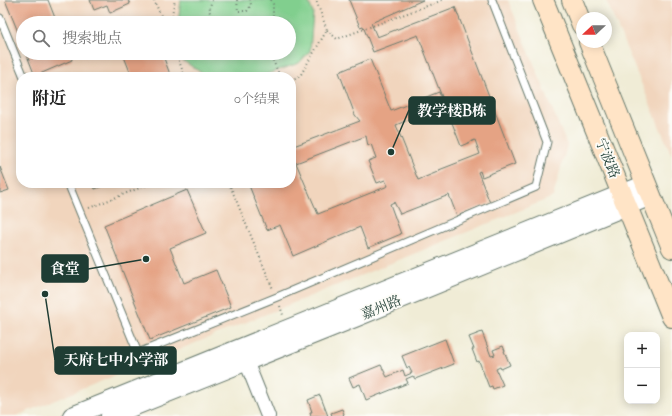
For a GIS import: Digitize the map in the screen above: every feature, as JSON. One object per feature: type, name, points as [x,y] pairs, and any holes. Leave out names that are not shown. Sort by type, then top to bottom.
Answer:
[{"type":"main road","name":"宁波路","points":[[543,0],[672,317]]},
{"type":"main road","points":[[572,0],[577,12]]},
{"type":"main road","name":"宁波路","points":[[591,48],[672,248]]},
{"type":"street","name":"嘉州路","points":[[110,416],[246,361],[649,190]]},
{"type":"street","points":[[72,416],[288,329],[625,200]]},
{"type":"street","points":[[246,361],[268,416]]},
{"type":"lane","points":[[70,188],[138,353],[277,297],[536,187],[547,142],[492,0]]},
{"type":"lane","points":[[0,18],[16,57]]},
{"type":"lane","points":[[17,60],[22,72]]},
{"type":"path","points":[[154,0],[161,16]]},
{"type":"path","points":[[172,16],[175,0]]},
{"type":"path","points":[[211,16],[209,10],[212,0]]},
{"type":"path","points":[[237,0],[238,11],[247,11],[251,5],[250,0]]},
{"type":"path","points":[[272,0],[273,16]]},
{"type":"path","points":[[316,0],[327,30],[337,39],[443,0]]},
{"type":"path","points":[[296,78],[300,76],[327,30]]},
{"type":"path","points":[[179,60],[183,72]]},
{"type":"path","points":[[273,60],[278,72]]},
{"type":"path","points":[[80,212],[140,188]]},
{"type":"path","points":[[231,188],[277,297],[288,329]]},
{"type":"shaded area","points":[[0,0],[508,0],[567,145],[553,197],[16,416],[0,416]]},
{"type":"shaded area","points":[[606,0],[672,0],[672,156],[612,12]]},
{"type":"green space","points":[[181,0],[308,0],[313,13],[310,51],[299,63],[273,72],[200,72],[182,60],[296,60],[296,16],[179,16]]},
{"type":"building","points":[[5,0],[48,0],[54,16],[16,16],[16,27]]},
{"type":"building","points":[[90,0],[128,0],[130,4],[110,13],[107,5],[94,10]]},
{"type":"building","points":[[349,0],[423,0],[371,23],[377,37],[455,7],[515,164],[482,177],[480,171],[478,172],[490,203],[457,216],[449,195],[400,214],[394,202],[390,204],[401,234],[368,248],[360,227],[293,256],[280,225],[267,230],[250,188],[296,188],[296,163],[296,145],[360,121],[355,115],[339,72],[370,59],[391,111],[439,92],[444,105],[396,125],[418,180],[480,154],[475,140],[461,146],[418,35],[373,52],[363,26],[360,27]],"holes":[[[366,136],[368,146],[371,144],[376,158],[368,161],[377,183],[385,180],[388,186],[318,214],[296,163]]]},
{"type":"building","points":[[29,60],[72,60],[44,72],[33,72]]},
{"type":"building","points":[[125,60],[165,60],[169,72],[130,72]]},
{"type":"building","points":[[0,167],[9,190],[0,193]]},
{"type":"building","points":[[187,190],[206,233],[170,248],[184,283],[216,270],[231,307],[150,340],[104,225]]},
{"type":"building","points":[[482,332],[491,356],[495,355],[493,350],[503,346],[510,365],[501,369],[500,367],[496,369],[503,385],[493,389],[492,386],[489,387],[479,361],[477,362],[469,337]]},
{"type":"building","points":[[445,339],[454,364],[415,379],[413,376],[406,379],[408,383],[366,400],[360,384],[353,387],[349,378],[381,365],[387,377],[403,370],[405,376],[412,373],[409,367],[407,368],[402,356]]},
{"type":"building","points":[[320,395],[328,416],[311,416],[310,412],[312,412],[308,400]]},
{"type":"building","points":[[342,409],[344,414],[343,416],[332,416],[331,413]]},
{"type":"place","name":"教学楼B栋","points":[[391,152]]},
{"type":"place","name":"食堂","points":[[146,259]]},
{"type":"place","name":"天府七中小学部","points":[[45,294]]}]
